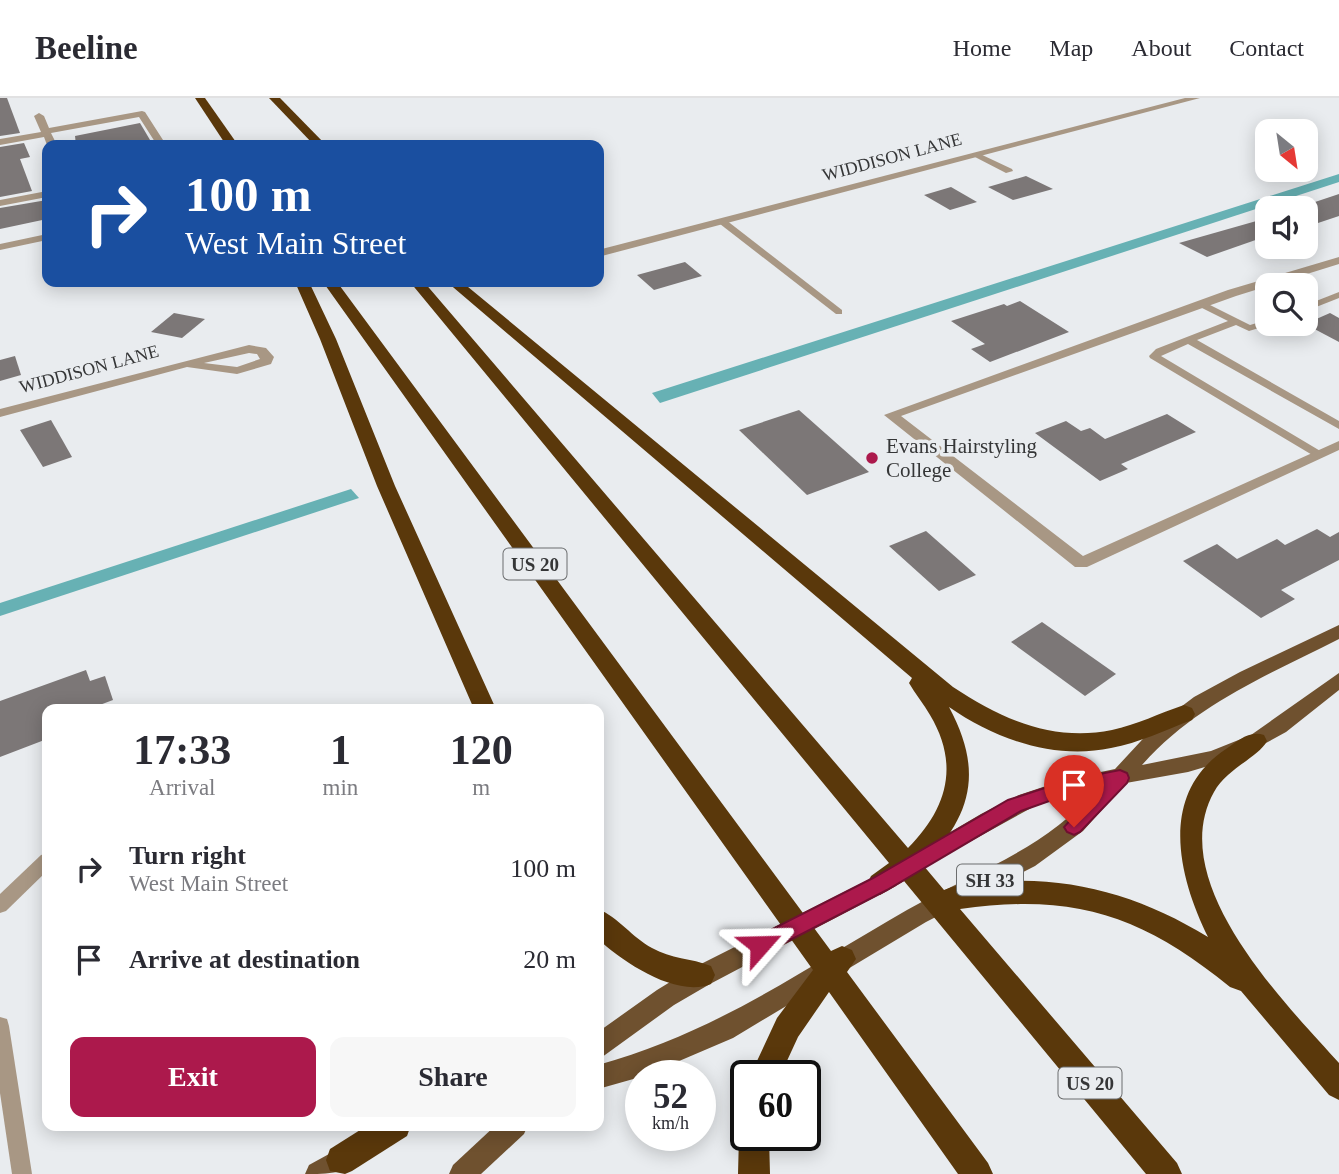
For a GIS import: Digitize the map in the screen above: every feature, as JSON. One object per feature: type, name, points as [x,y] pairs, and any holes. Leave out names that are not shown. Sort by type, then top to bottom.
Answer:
[{"type":"highway","points":[[200,98],[229,140]]},
{"type":"highway","points":[[263,98],[299,140]]},
{"type":"highway","points":[[274,98],[315,140]]},
{"type":"highway","points":[[304,287],[328,339],[386,486],[483,704]]},
{"type":"highway","name":"US 20","points":[[334,287],[977,1174]]},
{"type":"highway","name":"US 20","points":[[421,287],[1166,1174]]},
{"type":"highway","points":[[460,287],[736,515],[872,633],[962,705],[1000,726],[1022,734],[1091,742],[1112,738],[1184,714]]},
{"type":"highway","points":[[872,633],[941,709],[954,737],[961,767],[954,802],[934,837],[919,855],[880,884]]},
{"type":"highway","points":[[1256,741],[1238,750],[1209,777],[1199,793],[1189,835],[1194,868],[1205,903],[1220,935],[1265,1000],[1339,1084]]},
{"type":"highway","points":[[951,898],[1009,890],[1039,890],[1083,895],[1105,901],[1175,932],[1236,975],[1265,1000]]},
{"type":"highway","points":[[604,926],[650,964],[666,970],[701,975]]},
{"type":"highway","name":"SH 33","points":[[771,1060],[776,1045],[797,1009],[823,977],[842,960]]},
{"type":"highway","points":[[330,1167],[387,1131]]},
{"type":"highway","points":[[754,1151],[754,1174]]},
{"type":"main road","name":"SH 33","points":[[842,960],[951,898],[1007,871],[1063,836],[1085,817],[1153,741],[1184,714],[1213,696],[1339,631]]},
{"type":"main road","points":[[604,1043],[639,1015],[701,975],[880,884],[1014,806],[1069,787],[1199,762],[1256,741],[1282,726],[1339,680]]},
{"type":"main road","points":[[604,1075],[668,1055],[713,1036],[842,960]]},
{"type":"main road","points":[[330,1167],[403,1131]]},
{"type":"main road","points":[[462,1174],[509,1131]]},
{"type":"street","name":"WIDDISON LANE","points":[[604,252],[1196,98]]},
{"type":"street","points":[[0,142],[142,114],[158,140]]},
{"type":"street","points":[[39,116],[50,140]]},
{"type":"street","points":[[0,203],[42,195]]},
{"type":"street","points":[[0,247],[42,238]]},
{"type":"street","points":[[1339,260],[1201,304],[891,415],[1081,563],[1339,444]]},
{"type":"street","name":"WIDDISON LANE","points":[[0,413],[187,363],[249,349],[261,351],[267,357],[258,366],[225,373],[187,363]]},
{"type":"lane","points":[[978,155],[1009,171]]},
{"type":"lane","points":[[723,222],[839,312]]},
{"type":"lane","points":[[1318,303],[1339,295]]},
{"type":"lane","points":[[1201,304],[1249,328],[1255,326]]},
{"type":"lane","points":[[1235,322],[1160,351],[1154,356],[1318,454]]},
{"type":"lane","points":[[1189,340],[1339,426]]},
{"type":"lane","points":[[0,905],[42,865]]},
{"type":"lane","points":[[0,1026],[6,1110],[22,1174]]},
{"type":"water","points":[[1339,174],[1339,182],[1296,196],[1270,196],[1318,182]]},
{"type":"water","points":[[1255,201],[1255,209],[660,403],[652,393]]},
{"type":"water","points":[[351,489],[359,498],[0,616],[0,603]]},
{"type":"building","points":[[0,98],[7,98],[20,133],[0,136]]},
{"type":"building","points":[[140,123],[150,140],[75,140],[75,136]]},
{"type":"building","points":[[24,143],[30,157],[20,159],[32,191],[0,197],[0,147]]},
{"type":"building","points":[[1026,176],[1053,189],[1013,200],[988,187]]},
{"type":"building","points":[[951,187],[977,202],[950,210],[924,195]]},
{"type":"building","points":[[1339,194],[1339,216],[1318,223],[1318,201]]},
{"type":"building","points":[[42,201],[42,220],[0,229],[0,208]]},
{"type":"building","points":[[1255,221],[1255,240],[1207,257],[1179,243]]},
{"type":"building","points":[[685,262],[702,276],[654,290],[637,275]]},
{"type":"building","points":[[1020,301],[1069,332],[990,362],[971,349],[985,344],[951,321],[1004,304],[1007,306]]},
{"type":"building","points":[[174,313],[205,319],[182,338],[151,332]]},
{"type":"building","points":[[1330,313],[1339,318],[1339,342],[1318,331],[1318,318]]},
{"type":"building","points":[[15,356],[21,375],[0,381],[0,360]]},
{"type":"building","points":[[799,410],[869,472],[807,495],[739,430]]},
{"type":"building","points":[[1167,414],[1196,432],[1121,464],[1128,469],[1100,481],[1035,433],[1066,421],[1081,431],[1090,428],[1105,439]]},
{"type":"building","points":[[51,420],[72,457],[43,467],[20,430]]},
{"type":"building","points":[[1317,529],[1330,537],[1339,532],[1339,560],[1281,590],[1295,599],[1261,618],[1183,561],[1217,544],[1237,559],[1277,539],[1285,545]]},
{"type":"building","points":[[926,531],[976,575],[939,591],[889,546]]},
{"type":"building","points":[[1042,622],[1116,674],[1085,696],[1011,642]]},
{"type":"building","points":[[86,670],[90,681],[105,676],[113,700],[102,704],[42,704],[42,741],[0,757],[0,701]]},
{"type":"place","name":"Evans Hairstyling College","points":[[872,458]]},
{"type":"route","points":[[760,945],[810,922],[880,884],[989,818],[1014,806],[1069,787],[1120,778],[1074,827]]}]
